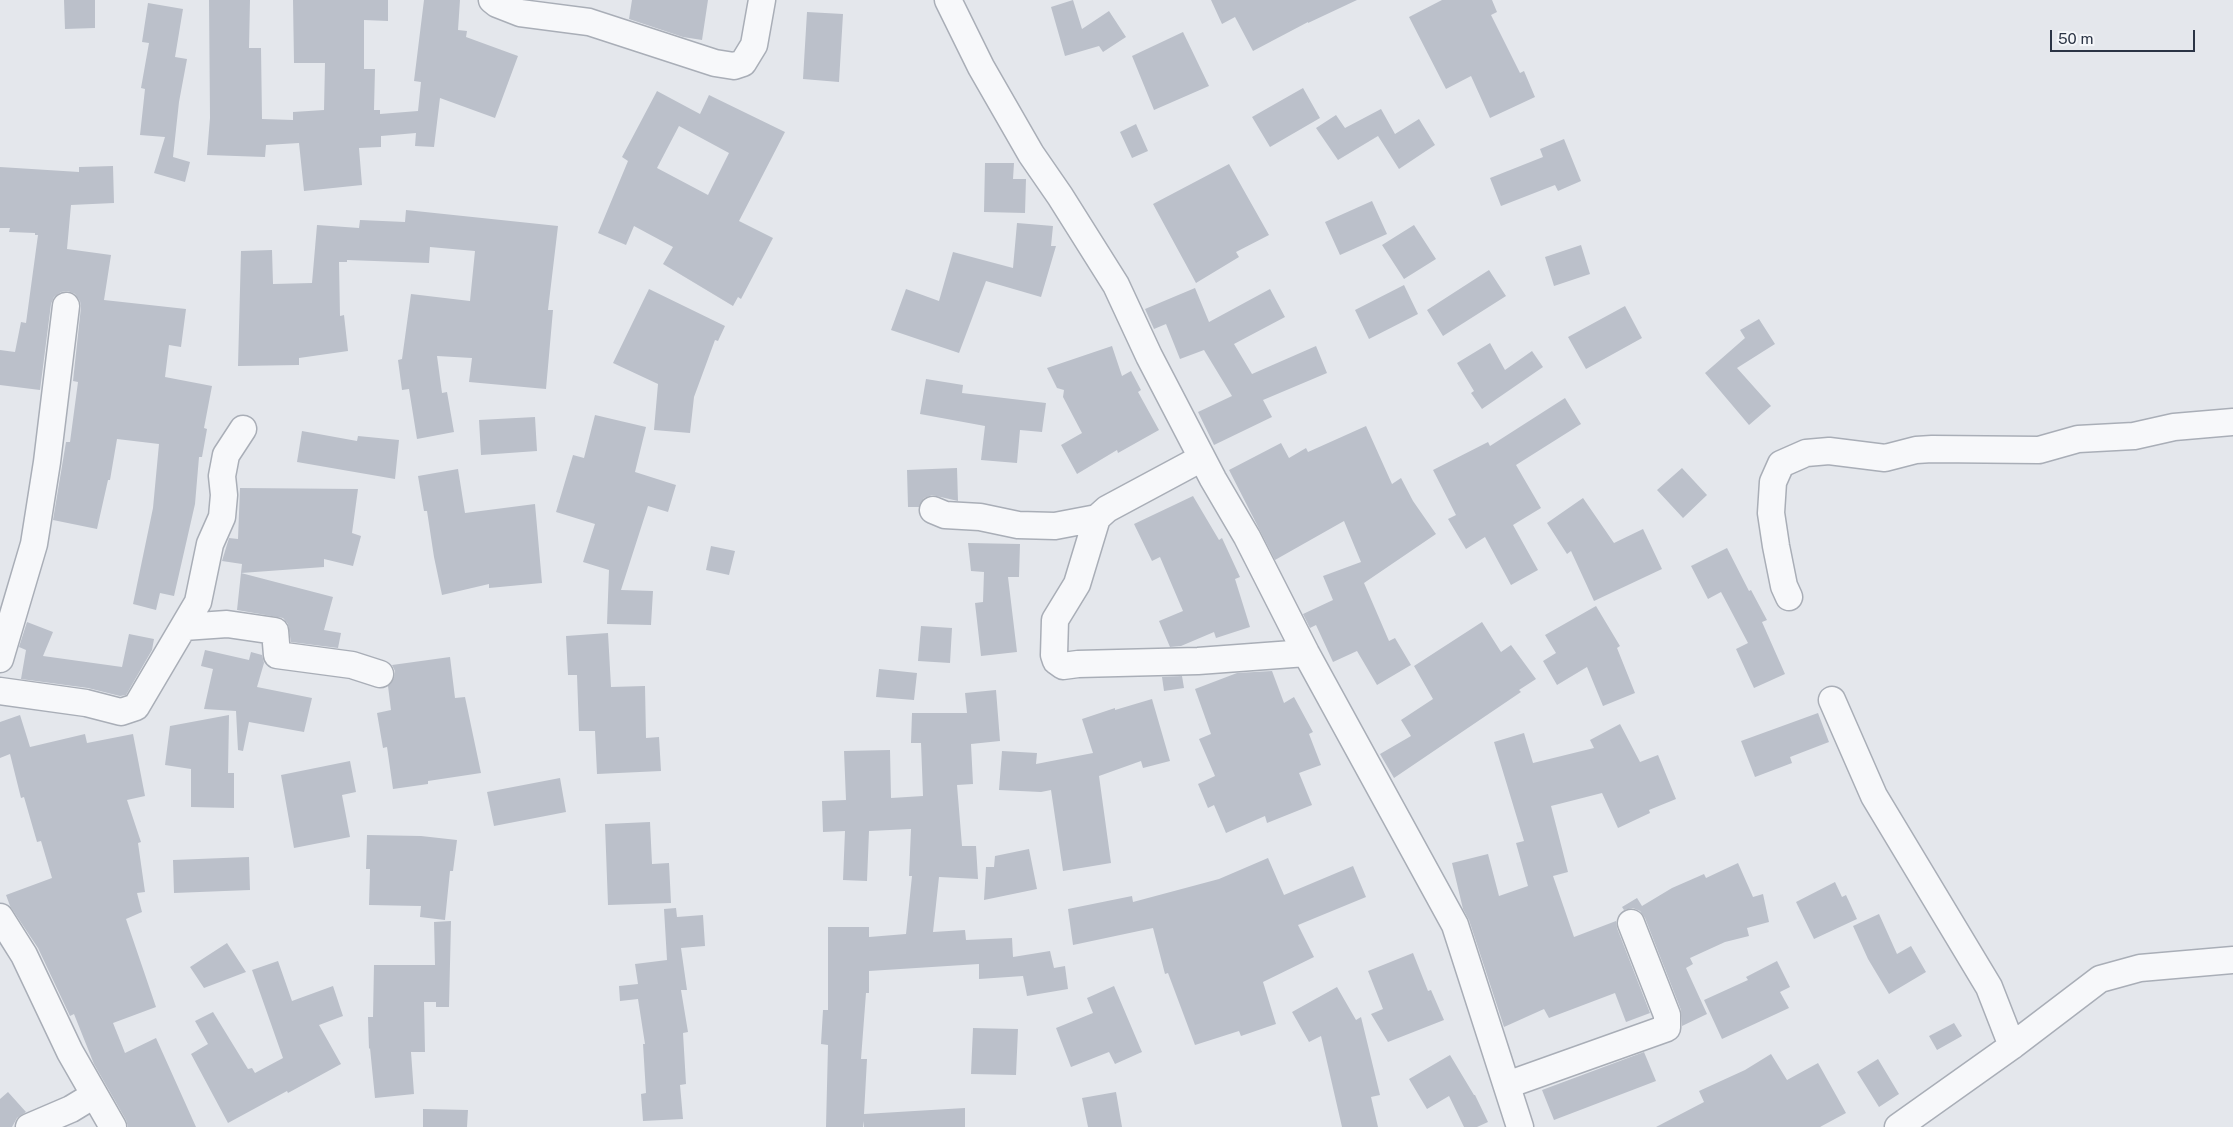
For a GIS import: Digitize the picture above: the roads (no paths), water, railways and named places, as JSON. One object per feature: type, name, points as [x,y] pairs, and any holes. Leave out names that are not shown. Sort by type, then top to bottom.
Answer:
[{"type":"street","points":[[492,0],[497,4],[520,13],[589,22],[715,63],[734,66],[743,63],[754,45],[762,0]]},
{"type":"street","points":[[948,0],[981,67],[1031,154],[1116,285],[1149,356],[1202,458],[1247,537],[1306,653],[1455,925],[1520,1127]]},
{"type":"street","points":[[0,659],[34,544],[47,462],[66,306]]},
{"type":"street","points":[[1789,597],[1784,586],[1771,513],[1773,482],[1781,464],[1806,453],[1829,451],[1885,458],[1916,450],[1932,449],[2039,450],[2078,439],[2134,436],[2174,426],[2233,422]]},
{"type":"street","points":[[0,691],[86,703],[121,712],[136,707],[198,602],[210,544],[222,516],[224,495],[222,476],[226,455],[243,429]]},
{"type":"street","points":[[933,510],[945,515],[980,517],[1018,525],[1055,526],[1096,518],[1107,508],[1202,458]]},
{"type":"street","points":[[1096,518],[1077,584],[1055,620],[1054,655],[1056,661],[1063,666],[1198,661],[1306,653]]},
{"type":"street","points":[[184,627],[227,624],[275,631],[277,655],[352,665],[380,674]]},
{"type":"street","points":[[1832,700],[1874,796],[1989,987],[2012,1046]]},
{"type":"street","points":[[0,917],[24,955],[70,1052],[113,1127]]},
{"type":"street","points":[[1507,1085],[1667,1028],[1667,1015],[1631,922]]},
{"type":"street","points":[[1898,1127],[2012,1046],[2100,979],[2140,968],[2233,960]]},
{"type":"street","points":[[29,1127],[71,1109],[94,1095]]}]
